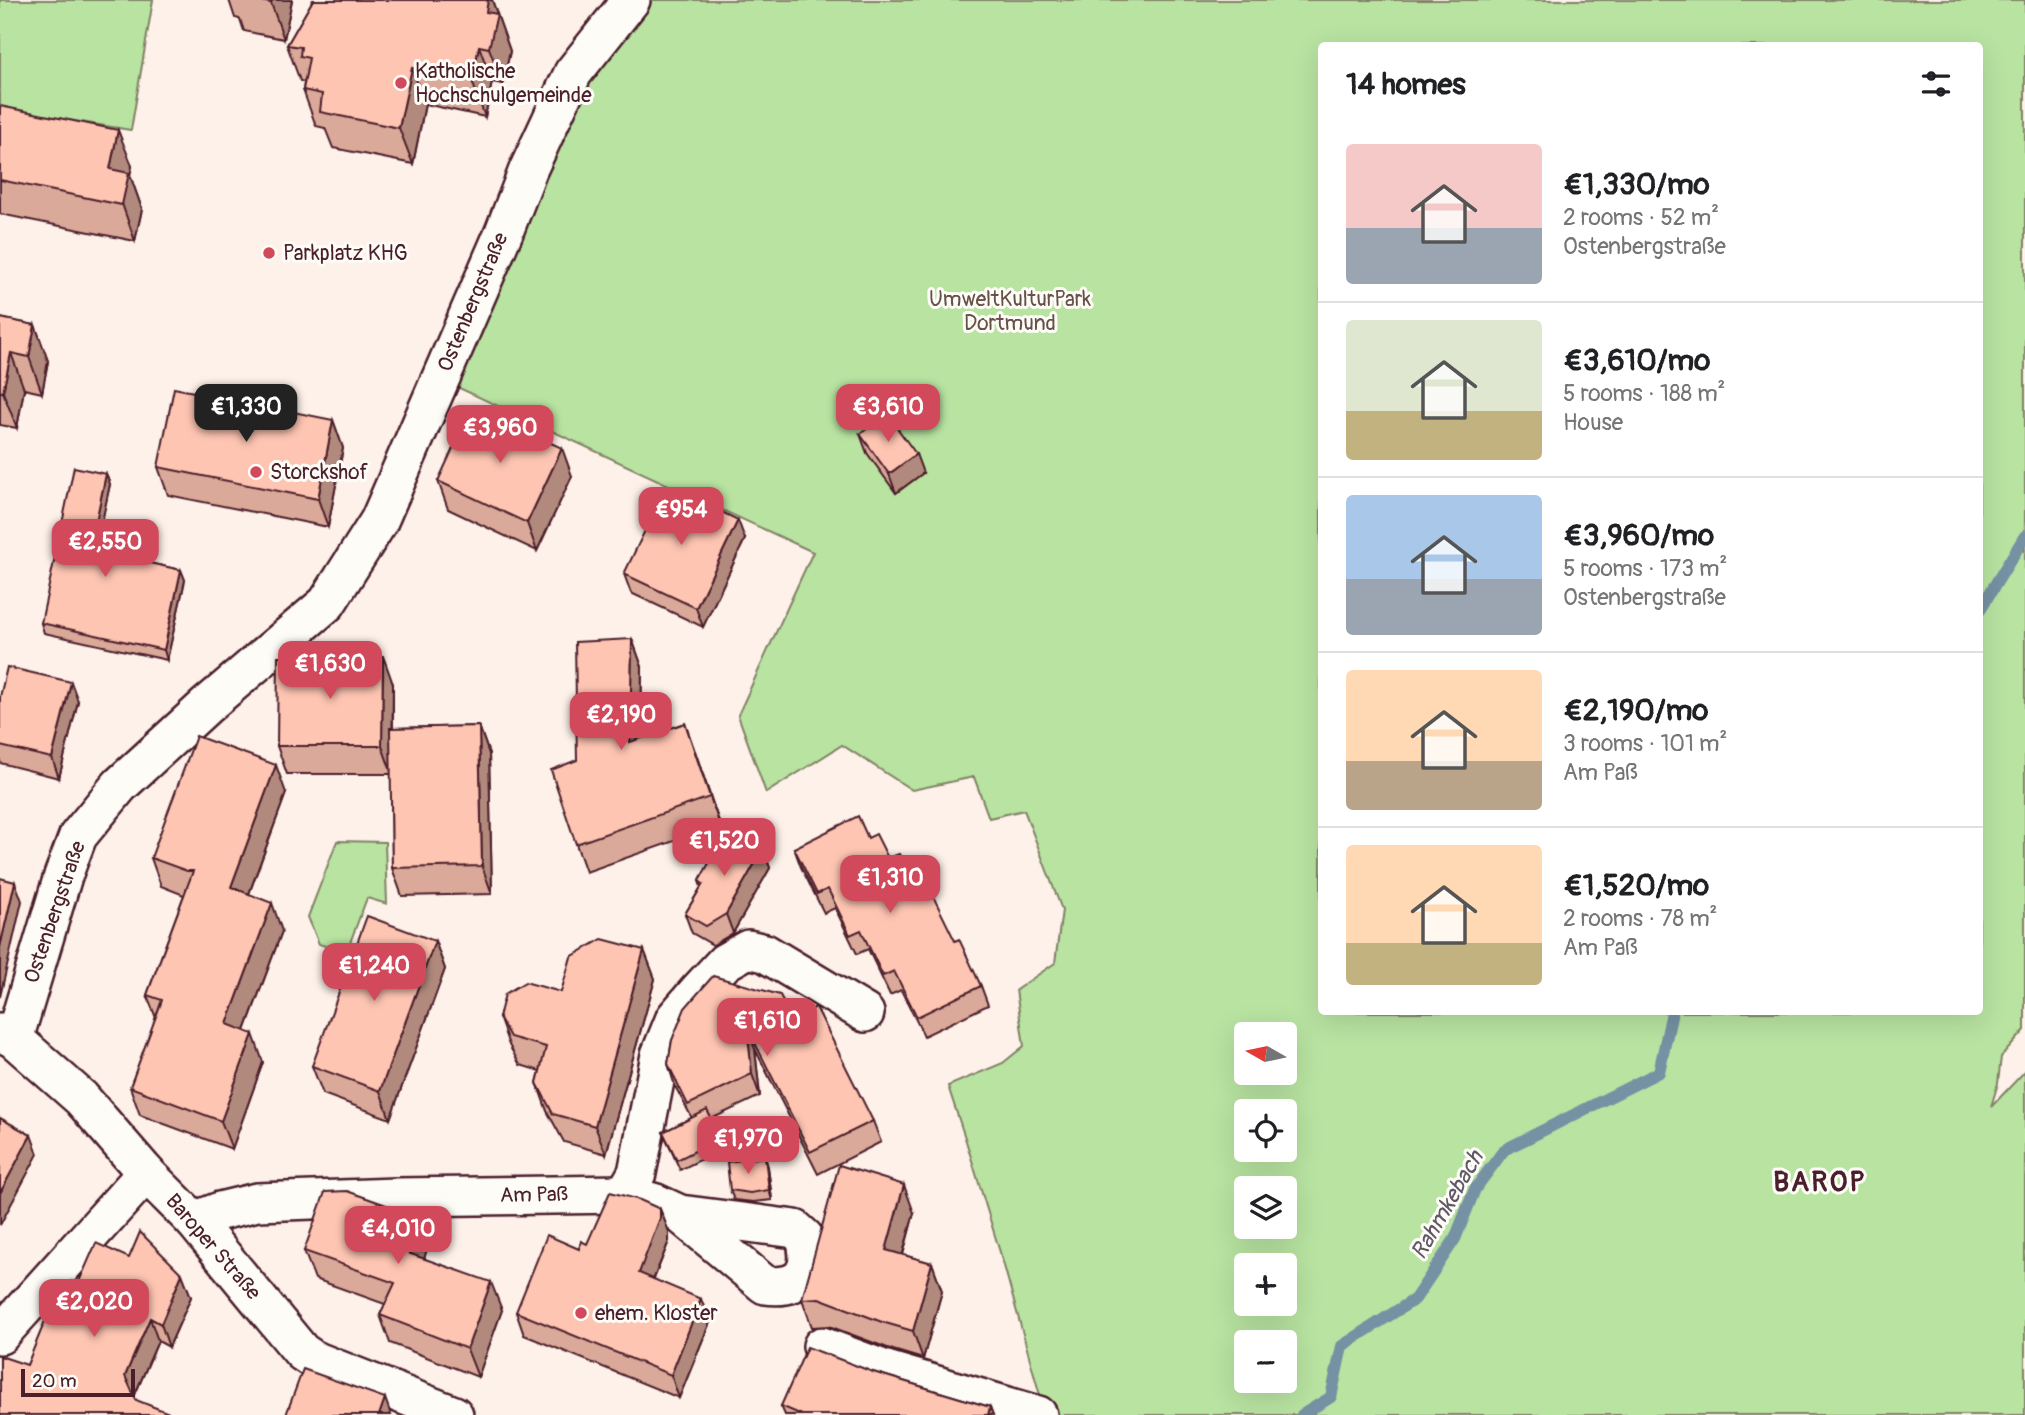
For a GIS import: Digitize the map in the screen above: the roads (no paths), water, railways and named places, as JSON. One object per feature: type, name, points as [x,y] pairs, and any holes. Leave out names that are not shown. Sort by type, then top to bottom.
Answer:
[{"type":"street","name":"Ostenbergstraße","points":[[7,1036],[78,836],[120,785],[206,706],[327,603],[379,521],[504,232],[528,170],[573,74],[631,0]]},
{"type":"street","points":[[625,1194],[637,1174],[660,1055],[675,1018],[726,962],[748,949],[765,953],[865,1013]]},
{"type":"street","name":"Baroper Straße","points":[[7,1036],[80,1098],[194,1221],[302,1352],[314,1360],[454,1415]]},
{"type":"street","points":[[0,1335],[146,1172]]},
{"type":"street","name":"Am Paß","points":[[194,1221],[257,1202],[625,1194],[656,1203],[680,1214]]},
{"type":"street","points":[[822,1346],[886,1370],[1038,1415]]},
{"type":"waterway","name":"Rahmkebach","points":[[1983,604],[2025,536]]},
{"type":"waterway","name":"Rahmkebach","points":[[1302,1415],[1331,1397],[1342,1346],[1415,1299],[1455,1239],[1475,1189],[1504,1150],[1659,1072],[1671,1015]]},
{"type":"place","name":"Katholische Hochschulgemeinde","points":[[401,83]]},
{"type":"place","name":"Parkplatz KHG","points":[[269,253]]},
{"type":"place","name":"Storckshof","points":[[256,472]]},
{"type":"place","name":"ehem. Kloster","points":[[581,1313]]},
{"type":"district","name":"BAROP","points":[[1820,1182]]},
{"type":"park label","name":"UmweltKulturPark Dortmund","points":[[1010,311]]}]
